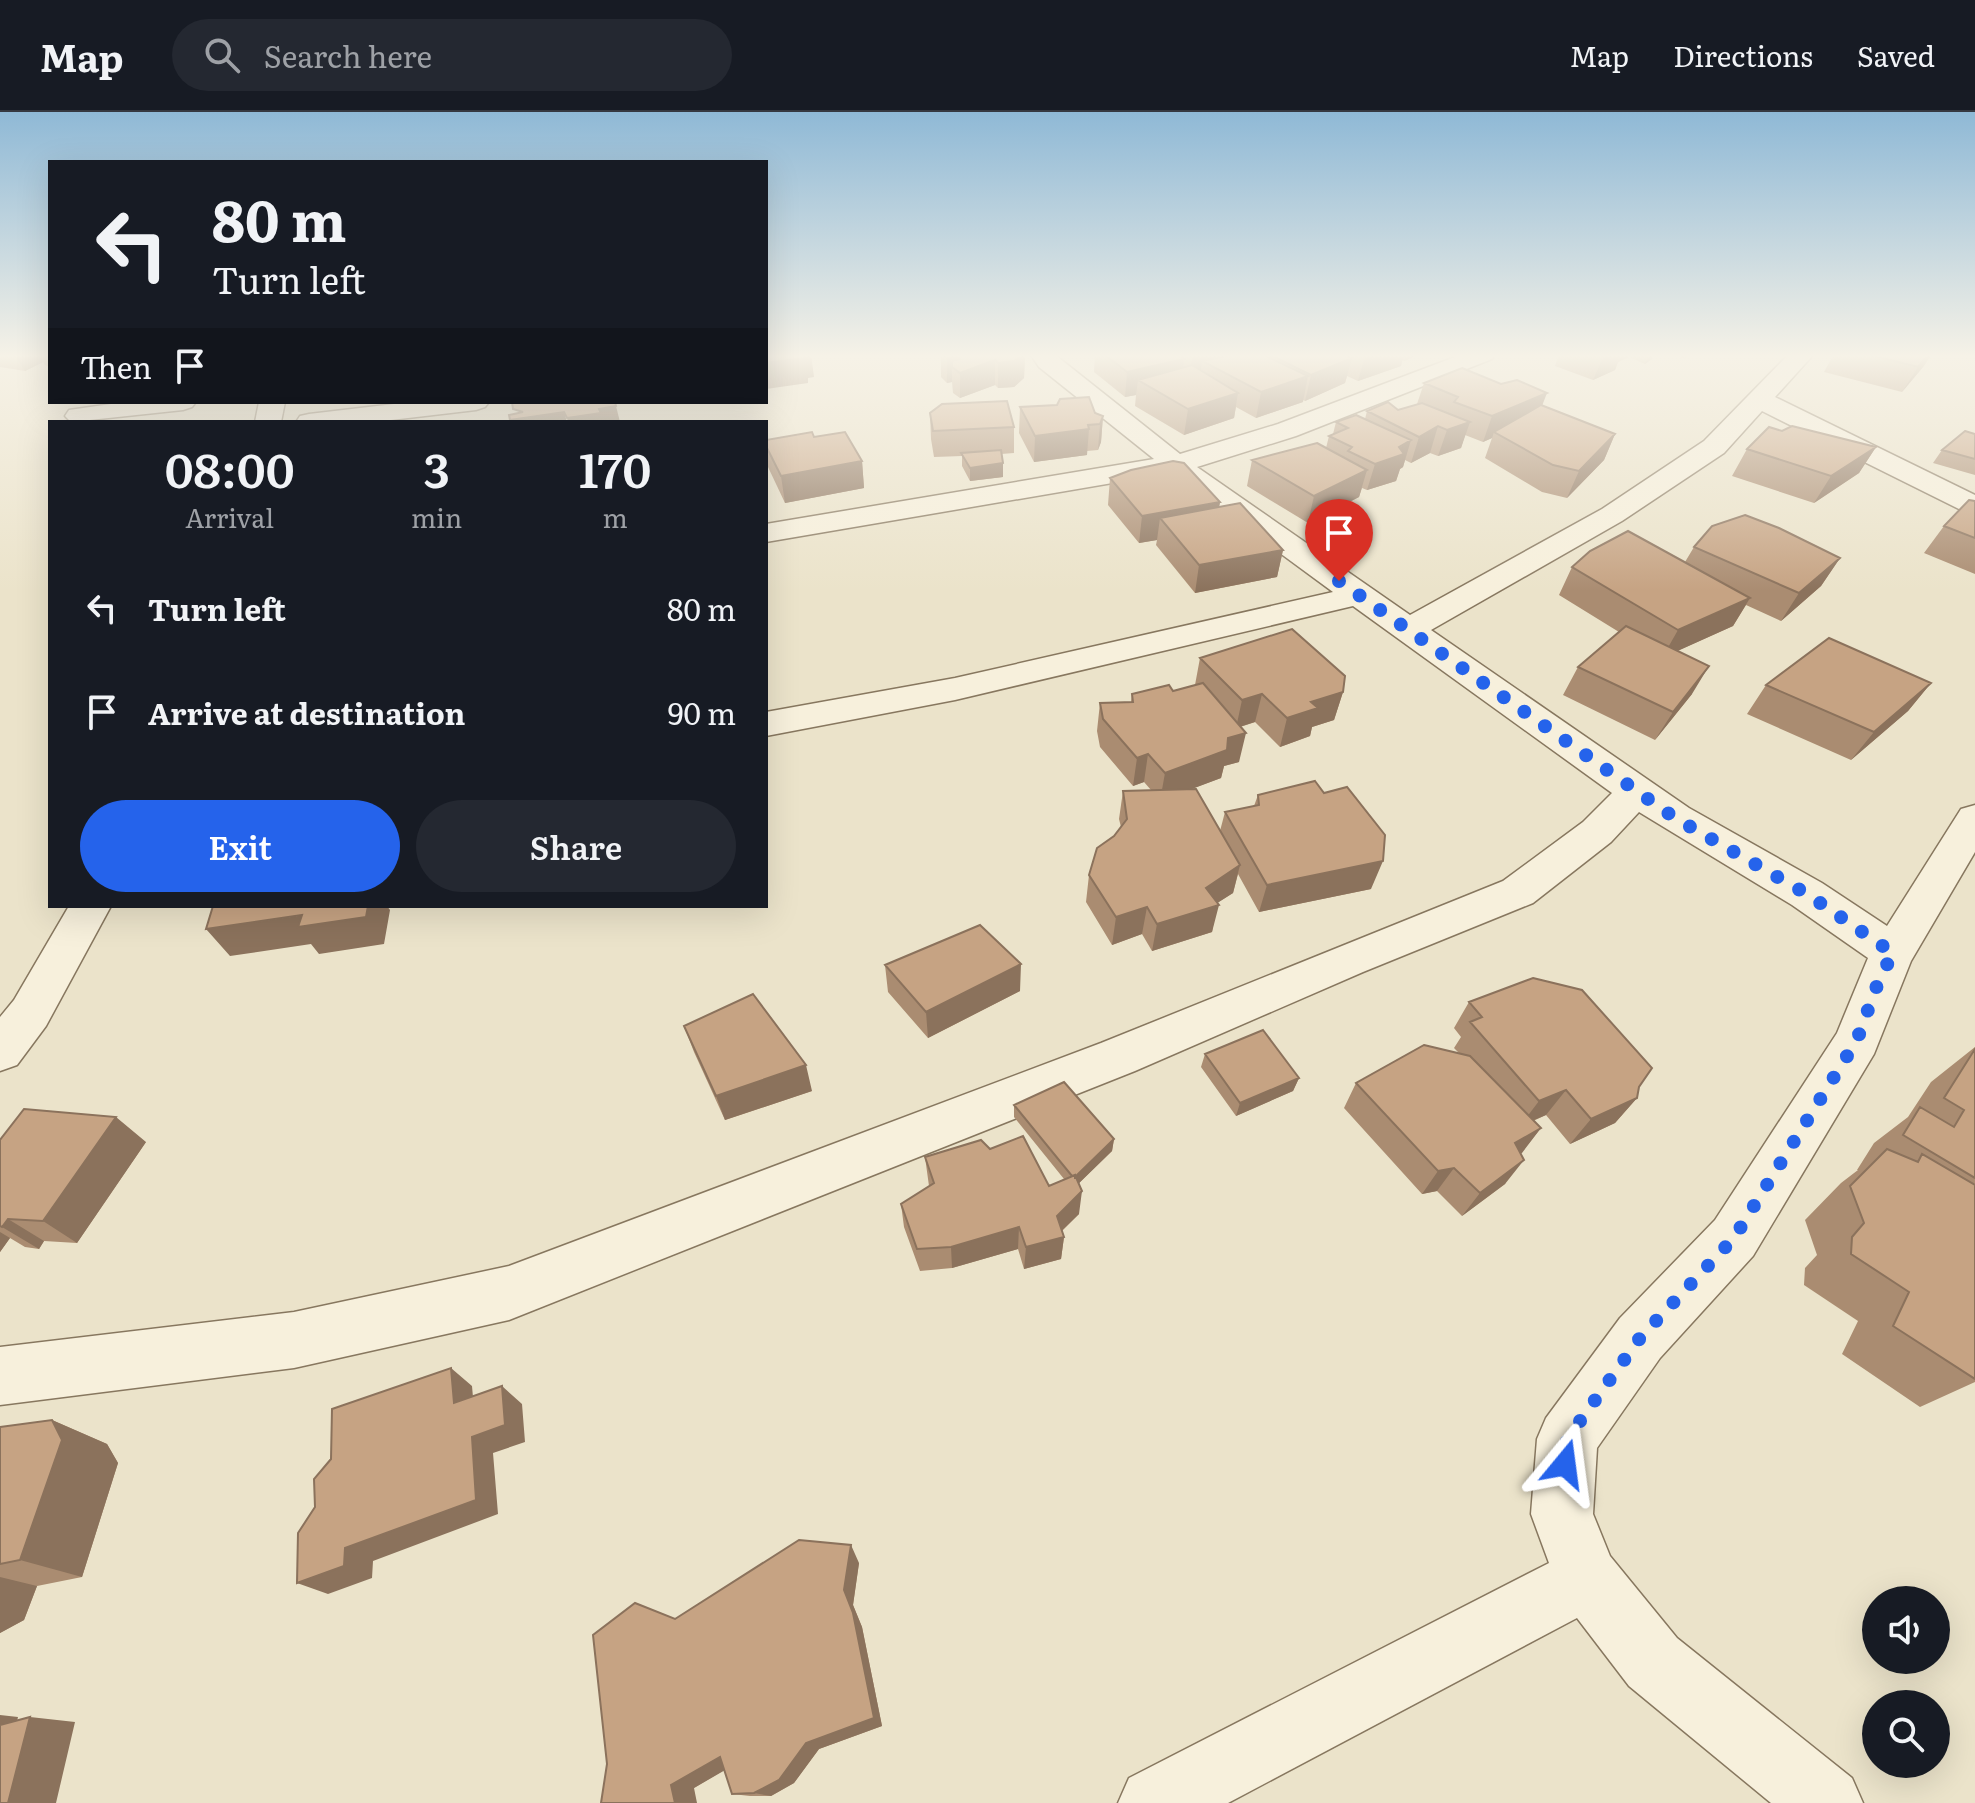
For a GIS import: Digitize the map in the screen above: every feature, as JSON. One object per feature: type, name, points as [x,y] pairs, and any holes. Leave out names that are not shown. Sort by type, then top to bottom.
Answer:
[{"type":"street","points":[[1141,433],[1176,464],[1675,818],[1807,894],[1893,953]]},
{"type":"street","points":[[768,533],[1176,464],[1277,433]]},
{"type":"street","points":[[1407,630],[1612,515],[1714,447],[1727,433]]},
{"type":"street","points":[[1827,433],[1975,506]]},
{"type":"street","points":[[768,724],[955,689],[1360,595]]},
{"type":"street","points":[[0,1376],[294,1340],[509,1293],[1118,1057],[1518,892],[1597,832],[1637,791]]},
{"type":"street","points":[[1827,1803],[1653,1662],[1587,1578],[1562,1514],[1567,1439],[1640,1338],[1734,1238],[1857,1040],[1879,980],[1893,953],[1975,819]]},
{"type":"street","points":[[0,1051],[30,1013],[89,908]]},
{"type":"street","points":[[1154,1803],[1587,1578]]},
{"type":"building","points":[[807,433],[812,433],[814,437],[846,433],[862,461],[781,476],[768,450],[768,440]]},
{"type":"building","points":[[1336,433],[1395,433],[1411,440],[1399,447],[1404,454],[1375,464],[1348,451],[1352,447],[1329,436]]},
{"type":"building","points":[[1496,433],[1615,434],[1579,471],[1553,465]]},
{"type":"building","points":[[1763,433],[1820,433],[1876,447],[1831,476],[1747,449]]},
{"type":"building","points":[[1963,433],[1975,434],[1975,459],[1942,450]]},
{"type":"building","points":[[1317,443],[1367,470],[1314,496],[1252,460]]},
{"type":"building","points":[[1001,450],[1003,463],[970,468],[961,453]]},
{"type":"building","points":[[1173,461],[1184,463],[1220,502],[1142,516],[1110,478],[1131,470]]},
{"type":"building","points":[[1969,500],[1975,501],[1975,538],[1944,526]]},
{"type":"building","points":[[1240,503],[1283,550],[1199,565],[1160,518]]},
{"type":"building","points":[[1745,515],[1840,558],[1799,593],[1694,547],[1712,526]]},
{"type":"building","points":[[1628,531],[1750,598],[1678,630],[1572,567],[1590,551]]},
{"type":"building","points":[[1626,626],[1709,666],[1673,712],[1578,667]]},
{"type":"building","points":[[1292,629],[1345,676],[1343,692],[1311,702],[1318,708],[1287,718],[1262,694],[1242,700],[1200,658]]},
{"type":"building","points":[[1829,638],[1931,683],[1874,732],[1766,685]]},
{"type":"building","points":[[1203,683],[1246,733],[1228,738],[1227,750],[1165,773],[1148,754],[1137,758],[1103,719],[1100,703],[1133,702],[1132,694],[1169,685],[1173,691]]},
{"type":"building","points":[[1315,781],[1324,793],[1347,787],[1385,835],[1383,861],[1267,885],[1225,812],[1259,805],[1258,795]]},
{"type":"building","points":[[1196,789],[1240,865],[1206,888],[1219,905],[1157,924],[1147,907],[1116,917],[1089,875],[1097,848],[1114,836],[1127,819],[1123,791]]},
{"type":"building","points":[[212,908],[368,908],[366,917],[298,927],[302,915],[206,929]]},
{"type":"building","points":[[980,925],[1021,964],[926,1012],[885,965]]},
{"type":"building","points":[[1533,978],[1582,990],[1652,1068],[1639,1087],[1637,1098],[1591,1119],[1566,1090],[1539,1101],[1470,1022],[1482,1017],[1469,1002]]},
{"type":"building","points":[[753,994],[806,1065],[716,1096],[684,1026]]},
{"type":"building","points":[[1263,1030],[1299,1078],[1240,1103],[1205,1054]]},
{"type":"building","points":[[1424,1045],[1470,1056],[1541,1128],[1515,1143],[1524,1160],[1480,1193],[1454,1168],[1438,1171],[1356,1083]]},
{"type":"building","points":[[1975,1049],[1975,1178],[1903,1135],[1920,1107],[1954,1127],[1964,1110],[1944,1098]]},
{"type":"building","points":[[1064,1082],[1114,1139],[1075,1177],[1014,1105]]},
{"type":"building","points":[[24,1109],[116,1117],[43,1221],[8,1219],[2,1227],[0,1140]]},
{"type":"building","points":[[1023,1136],[1049,1186],[1075,1175],[1082,1191],[1057,1216],[1064,1237],[1026,1247],[1019,1227],[951,1247],[917,1249],[901,1204],[934,1183],[925,1157],[981,1140],[990,1149]]},
{"type":"building","points":[[1887,1149],[1918,1162],[1922,1154],[1975,1185],[1975,1379],[1893,1326],[1909,1292],[1851,1254],[1852,1237],[1864,1223],[1850,1186]]},
{"type":"building","points":[[451,1368],[454,1403],[502,1386],[505,1425],[472,1437],[476,1500],[345,1548],[344,1566],[297,1583],[298,1533],[315,1507],[314,1479],[331,1459],[332,1409]]},
{"type":"building","points":[[52,1420],[62,1440],[20,1560],[0,1564],[0,1427]]},
{"type":"building","points":[[799,1540],[851,1545],[844,1590],[853,1613],[874,1718],[806,1743],[779,1780],[754,1793],[732,1794],[720,1757],[671,1785],[675,1803],[601,1803],[607,1764],[593,1635],[635,1603],[675,1619]]},
{"type":"building","points":[[30,1717],[8,1803],[0,1803],[0,1725]]},
{"type":"route","points":[[1339,581],[1675,818],[1807,894],[1893,953],[1879,980],[1857,1040],[1734,1238],[1640,1338],[1567,1439],[1565,1464]]}]
